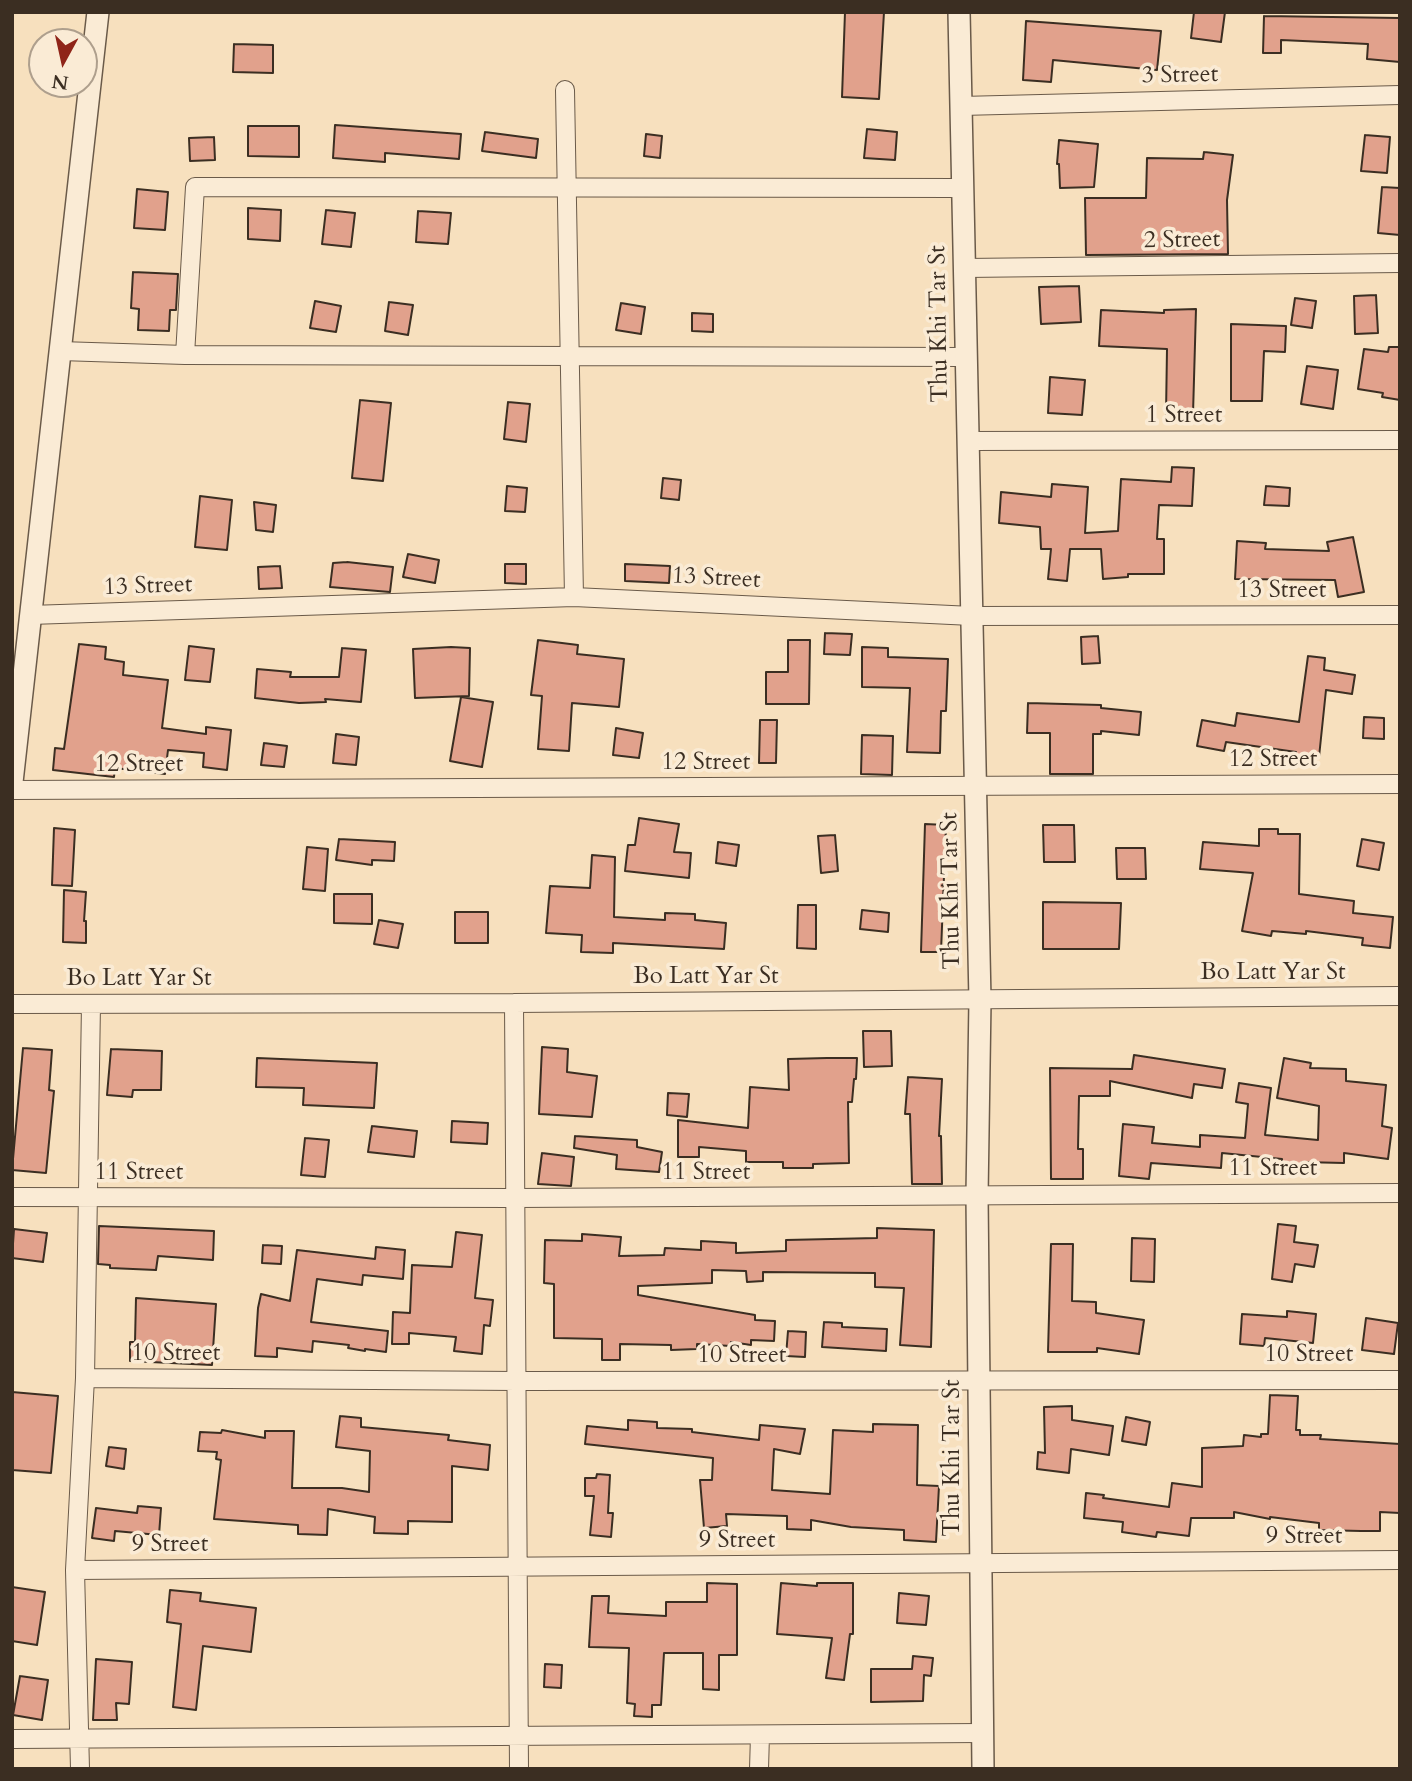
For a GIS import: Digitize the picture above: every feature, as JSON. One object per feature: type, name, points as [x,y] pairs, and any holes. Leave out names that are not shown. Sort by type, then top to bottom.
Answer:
[{"type":"street","points":[[12,782],[98,12]]},
{"type":"street","name":"Thu Khi Tar St","points":[[959,12],[980,1000],[977,1196],[983,1769]]},
{"type":"street","points":[[565,90],[575,597]]},
{"type":"street","name":"3 Street","points":[[961,106],[1400,95]]},
{"type":"street","points":[[185,355],[195,187],[963,188]]},
{"type":"street","name":"2 Street","points":[[965,268],[1400,263]]},
{"type":"street","points":[[60,351],[185,355],[967,357]]},
{"type":"street","name":"1 Street","points":[[968,441],[1400,440]]},
{"type":"street","name":"13 Street","points":[[30,615],[575,597],[972,616],[1400,615]]},
{"type":"street","name":"12 Street","points":[[12,790],[1400,784]]},
{"type":"street","name":"Bo Latt Yar St","points":[[12,1003],[514,1003],[1400,996]]},
{"type":"street","points":[[514,1003],[519,1769]]},
{"type":"street","points":[[80,1769],[75,1570],[85,1378],[91,1004]]},
{"type":"street","name":"11 Street","points":[[12,1197],[516,1198],[1400,1193]]},
{"type":"street","name":"10 Street","points":[[85,1378],[517,1381],[1400,1380]]},
{"type":"street","name":"9 Street","points":[[75,1570],[1400,1560]]},
{"type":"street","points":[[12,1739],[982,1733]]},
{"type":"street","points":[[759,1769],[760,1735]]},
{"type":"building","points":[[845,12],[884,12],[879,99],[842,97]]},
{"type":"building","points":[[1194,12],[1225,12],[1221,42],[1191,38]]},
{"type":"building","points":[[1264,16],[1400,18],[1400,62],[1367,59],[1368,44],[1281,40],[1281,53],[1263,53]]},
{"type":"building","points":[[1026,21],[1161,31],[1157,70],[1053,60],[1051,82],[1023,80]]},
{"type":"building","points":[[234,44],[273,45],[273,73],[233,72]]},
{"type":"building","points":[[335,125],[461,134],[459,159],[385,153],[385,162],[333,158]]},
{"type":"building","points":[[248,126],[299,126],[299,157],[248,156]]},
{"type":"building","points":[[867,129],[897,132],[895,160],[864,158]]},
{"type":"building","points":[[485,132],[538,139],[536,158],[482,151]]},
{"type":"building","points":[[646,134],[662,136],[660,158],[644,156]]},
{"type":"building","points":[[1365,135],[1390,137],[1387,173],[1361,171]]},
{"type":"building","points":[[214,137],[215,160],[190,161],[189,138]]},
{"type":"building","points":[[1059,140],[1098,144],[1094,187],[1060,188],[1057,164]]},
{"type":"building","points":[[1204,152],[1233,155],[1227,200],[1228,254],[1086,255],[1085,198],[1146,198],[1147,158],[1203,159]]},
{"type":"building","points":[[1382,187],[1400,188],[1400,235],[1378,233]]},
{"type":"building","points":[[137,189],[168,192],[165,230],[134,228]]},
{"type":"building","points":[[248,208],[281,210],[280,241],[248,239]]},
{"type":"building","points":[[326,210],[355,213],[351,247],[322,244]]},
{"type":"building","points":[[418,211],[451,213],[448,244],[416,242]]},
{"type":"building","points":[[133,272],[178,274],[176,310],[170,310],[169,331],[138,330],[139,309],[131,308]]},
{"type":"building","points":[[1079,286],[1081,322],[1041,324],[1039,287]]},
{"type":"building","points":[[1376,295],[1378,333],[1355,334],[1354,296]]},
{"type":"building","points":[[1295,298],[1316,301],[1312,328],[1291,325]]},
{"type":"building","points":[[315,301],[341,306],[336,332],[310,328]]},
{"type":"building","points":[[389,302],[413,305],[408,335],[385,331]]},
{"type":"building","points":[[621,303],[645,307],[641,334],[616,330]]},
{"type":"building","points":[[1196,309],[1193,414],[1166,414],[1167,349],[1099,346],[1101,310],[1164,313],[1164,310]]},
{"type":"building","points":[[692,313],[713,314],[713,332],[692,331]]},
{"type":"building","points":[[1231,324],[1286,326],[1285,352],[1264,351],[1262,401],[1231,401]]},
{"type":"building","points":[[1389,347],[1400,347],[1400,400],[1382,397],[1383,393],[1358,389],[1364,349],[1388,352]]},
{"type":"building","points":[[1307,366],[1338,370],[1333,409],[1301,404]]},
{"type":"building","points":[[1050,377],[1085,380],[1082,415],[1048,413]]},
{"type":"building","points":[[360,400],[391,403],[383,481],[352,478]]},
{"type":"building","points":[[508,402],[530,404],[526,442],[504,439]]},
{"type":"building","points":[[1172,467],[1194,468],[1192,506],[1159,505],[1157,539],[1164,539],[1164,574],[1128,574],[1128,577],[1103,579],[1101,549],[1070,549],[1067,581],[1048,579],[1051,549],[1041,549],[1040,527],[999,523],[1001,492],[1051,497],[1052,484],[1088,487],[1085,533],[1118,531],[1121,479],[1171,482]]},
{"type":"building","points":[[663,478],[681,480],[679,500],[661,498]]},
{"type":"building","points":[[507,486],[527,488],[525,512],[505,511]]},
{"type":"building","points":[[1266,486],[1290,488],[1289,506],[1264,505]]},
{"type":"building","points":[[200,496],[232,500],[227,550],[195,547]]},
{"type":"building","points":[[254,502],[276,505],[273,532],[256,530]]},
{"type":"building","points":[[1353,537],[1364,592],[1338,597],[1335,580],[1235,579],[1237,541],[1266,543],[1265,549],[1329,551],[1327,542]]},
{"type":"building","points":[[408,554],[439,560],[435,583],[403,577]]},
{"type":"building","points":[[333,563],[393,567],[390,592],[330,587]]},
{"type":"building","points":[[505,564],[526,564],[526,584],[505,583]]},
{"type":"building","points":[[625,564],[670,566],[669,583],[625,581]]},
{"type":"building","points":[[280,566],[282,588],[259,589],[258,567]]},
{"type":"building","points":[[825,633],[852,634],[850,655],[824,654]]},
{"type":"building","points":[[1098,636],[1100,663],[1082,664],[1081,637]]},
{"type":"building","points":[[538,640],[578,645],[577,654],[624,659],[619,707],[572,703],[569,751],[538,749],[542,696],[531,695]]},
{"type":"building","points":[[788,640],[810,640],[809,704],[766,704],[766,672],[788,672]]},
{"type":"building","points":[[79,644],[106,647],[105,659],[124,662],[123,675],[168,680],[162,728],[206,734],[206,727],[231,730],[227,770],[203,767],[204,753],[168,750],[165,774],[115,768],[114,777],[53,770],[55,748],[64,749]]},
{"type":"building","points":[[189,646],[214,649],[210,682],[185,680]]},
{"type":"building","points":[[862,647],[888,648],[888,657],[948,659],[946,711],[941,711],[940,753],[907,752],[910,688],[862,687]]},
{"type":"building","points":[[342,648],[366,650],[361,702],[325,699],[326,702],[299,703],[255,698],[257,669],[291,672],[290,677],[339,677]]},
{"type":"building","points":[[470,648],[469,696],[415,698],[413,649]]},
{"type":"building","points":[[1308,656],[1325,658],[1324,670],[1355,675],[1352,694],[1326,690],[1319,757],[1226,742],[1224,751],[1197,746],[1202,720],[1235,726],[1237,713],[1299,722]]},
{"type":"building","points":[[461,697],[493,702],[482,767],[450,761]]},
{"type":"building","points":[[1028,703],[1101,705],[1101,708],[1141,712],[1139,735],[1101,731],[1101,734],[1093,734],[1093,774],[1050,774],[1050,733],[1027,733]]},
{"type":"building","points":[[1364,717],[1384,718],[1384,739],[1363,738]]},
{"type":"building","points":[[760,720],[777,720],[776,763],[759,763]]},
{"type":"building","points":[[616,728],[643,733],[639,758],[613,755]]},
{"type":"building","points":[[336,734],[359,737],[356,765],[333,763]]},
{"type":"building","points":[[862,735],[893,736],[892,775],[861,774]]},
{"type":"building","points":[[264,743],[287,746],[284,767],[261,765]]},
{"type":"building","points":[[639,818],[679,824],[674,852],[691,853],[689,878],[625,871],[628,845],[635,845]]},
{"type":"building","points":[[925,824],[946,825],[941,952],[921,952]]},
{"type":"building","points":[[1043,825],[1074,825],[1075,862],[1044,862]]},
{"type":"building","points":[[54,828],[75,830],[72,886],[52,885]]},
{"type":"building","points":[[1259,829],[1278,829],[1278,834],[1300,834],[1299,894],[1354,901],[1353,913],[1393,917],[1390,948],[1362,945],[1363,938],[1306,931],[1306,934],[1272,931],[1271,936],[1242,931],[1253,873],[1200,869],[1203,842],[1259,846]]},
{"type":"building","points":[[835,835],[838,871],[821,873],[818,836]]},
{"type":"building","points":[[339,839],[395,842],[394,861],[372,860],[372,865],[336,860]]},
{"type":"building","points":[[1362,839],[1384,843],[1379,870],[1357,866]]},
{"type":"building","points":[[718,842],[739,845],[736,866],[716,863]]},
{"type":"building","points":[[307,847],[328,849],[325,891],[303,889]]},
{"type":"building","points":[[1116,848],[1145,848],[1146,879],[1117,879]]},
{"type":"building","points":[[592,855],[615,857],[614,917],[665,920],[665,913],[695,914],[695,920],[726,923],[724,949],[613,943],[613,953],[581,952],[582,935],[546,933],[550,886],[590,888]]},
{"type":"building","points":[[64,890],[86,892],[86,943],[63,942]]},
{"type":"building","points":[[334,894],[372,894],[372,924],[334,923]]},
{"type":"building","points":[[1043,902],[1121,903],[1119,949],[1043,949]]},
{"type":"building","points":[[798,905],[816,905],[816,949],[797,948]]},
{"type":"building","points":[[862,910],[889,913],[888,932],[860,929]]},
{"type":"building","points":[[455,912],[488,912],[488,943],[455,943]]},
{"type":"building","points":[[379,920],[403,924],[398,948],[374,944]]},
{"type":"building","points":[[863,1031],[891,1031],[892,1066],[864,1067]]},
{"type":"building","points":[[542,1047],[568,1049],[567,1072],[597,1076],[592,1117],[539,1114]]},
{"type":"building","points":[[23,1048],[52,1050],[49,1090],[54,1091],[46,1173],[12,1170]]},
{"type":"building","points":[[111,1049],[162,1051],[161,1090],[133,1090],[132,1097],[107,1095]]},
{"type":"building","points":[[1134,1055],[1225,1069],[1222,1088],[1194,1084],[1192,1098],[1110,1081],[1110,1096],[1079,1096],[1078,1149],[1083,1149],[1083,1179],[1051,1179],[1050,1068],[1132,1069]]},
{"type":"building","points":[[257,1058],[377,1063],[374,1108],[303,1105],[304,1088],[256,1087]]},
{"type":"building","points":[[857,1058],[852,1102],[848,1102],[849,1163],[813,1164],[813,1168],[783,1168],[783,1162],[746,1162],[746,1151],[699,1147],[699,1157],[678,1157],[678,1120],[748,1128],[750,1087],[789,1090],[788,1059]]},
{"type":"building","points":[[1284,1058],[1311,1063],[1310,1068],[1346,1069],[1346,1081],[1386,1085],[1382,1126],[1392,1128],[1388,1159],[1344,1153],[1344,1163],[1302,1162],[1302,1168],[1282,1166],[1282,1159],[1222,1153],[1221,1168],[1151,1163],[1149,1179],[1119,1176],[1123,1124],[1154,1127],[1152,1143],[1200,1147],[1200,1135],[1245,1138],[1248,1104],[1236,1102],[1239,1083],[1271,1088],[1265,1135],[1318,1140],[1319,1106],[1277,1098]]},
{"type":"building","points":[[908,1077],[942,1079],[939,1136],[942,1184],[912,1184],[910,1114],[905,1114]]},
{"type":"building","points":[[668,1093],[689,1094],[687,1117],[667,1115]]},
{"type":"building","points":[[452,1121],[488,1123],[487,1144],[451,1142]]},
{"type":"building","points":[[372,1126],[417,1131],[414,1157],[368,1152]]},
{"type":"building","points":[[575,1136],[637,1140],[637,1147],[662,1152],[659,1172],[616,1169],[617,1155],[574,1148]]},
{"type":"building","points":[[305,1138],[329,1140],[325,1177],[301,1175]]},
{"type":"building","points":[[542,1153],[574,1157],[571,1186],[538,1184]]},
{"type":"building","points":[[1278,1224],[1296,1226],[1294,1242],[1318,1245],[1314,1267],[1295,1264],[1292,1282],[1272,1279]]},
{"type":"building","points":[[99,1226],[214,1231],[213,1260],[158,1256],[156,1270],[110,1268],[110,1265],[98,1264]]},
{"type":"building","points":[[877,1228],[934,1230],[931,1347],[900,1345],[904,1288],[875,1287],[875,1273],[763,1272],[763,1281],[747,1282],[746,1271],[712,1270],[712,1283],[638,1286],[638,1295],[755,1315],[755,1320],[775,1321],[774,1341],[751,1340],[751,1345],[731,1342],[731,1346],[697,1344],[697,1349],[671,1350],[671,1345],[620,1344],[620,1360],[602,1360],[602,1339],[554,1338],[554,1284],[544,1283],[545,1240],[582,1241],[582,1234],[621,1237],[619,1256],[664,1255],[665,1248],[701,1250],[701,1241],[736,1243],[736,1253],[786,1251],[786,1240],[877,1238]]},
{"type":"building","points":[[14,1229],[47,1233],[43,1262],[12,1258]]},
{"type":"building","points":[[456,1232],[482,1235],[475,1298],[493,1300],[490,1326],[484,1325],[482,1354],[454,1351],[456,1337],[409,1333],[409,1344],[392,1344],[393,1312],[410,1313],[412,1265],[452,1267]]},
{"type":"building","points":[[1132,1238],[1155,1239],[1154,1282],[1131,1281]]},
{"type":"building","points":[[1051,1244],[1073,1244],[1072,1301],[1096,1302],[1096,1313],[1144,1320],[1139,1354],[1097,1348],[1097,1352],[1048,1352]]},
{"type":"building","points":[[263,1245],[282,1246],[281,1264],[262,1263]]},
{"type":"building","points":[[376,1247],[405,1250],[403,1279],[363,1275],[362,1285],[317,1279],[311,1322],[388,1331],[386,1352],[365,1351],[348,1348],[349,1345],[313,1341],[312,1352],[277,1348],[277,1357],[255,1356],[261,1294],[290,1301],[297,1250],[375,1259]]},
{"type":"building","points":[[136,1298],[216,1304],[212,1365],[130,1361],[130,1342],[135,1342]]},
{"type":"building","points":[[1287,1311],[1316,1314],[1313,1343],[1265,1338],[1264,1346],[1240,1344],[1242,1314],[1287,1317]]},
{"type":"building","points":[[1366,1318],[1398,1323],[1394,1354],[1362,1350]]},
{"type":"building","points":[[824,1322],[842,1323],[842,1327],[887,1329],[886,1351],[822,1347]]},
{"type":"building","points":[[788,1331],[806,1332],[805,1357],[786,1356]]},
{"type":"building","points":[[12,1392],[58,1396],[51,1473],[12,1470]]},
{"type":"building","points":[[1270,1395],[1298,1396],[1296,1430],[1300,1430],[1300,1435],[1321,1435],[1320,1439],[1400,1444],[1400,1513],[1380,1512],[1380,1531],[1361,1531],[1319,1530],[1319,1523],[1270,1519],[1234,1512],[1234,1518],[1191,1518],[1189,1536],[1157,1532],[1156,1537],[1122,1532],[1123,1522],[1084,1518],[1086,1493],[1104,1495],[1103,1498],[1169,1507],[1172,1483],[1202,1487],[1202,1448],[1243,1446],[1244,1435],[1261,1437],[1261,1434],[1268,1434]]},
{"type":"building","points":[[1072,1406],[1072,1420],[1113,1426],[1109,1455],[1071,1449],[1069,1473],[1037,1469],[1038,1452],[1045,1453],[1044,1407]]},
{"type":"building","points":[[340,1416],[361,1418],[361,1427],[449,1435],[448,1440],[490,1445],[488,1470],[452,1466],[452,1522],[408,1521],[408,1534],[374,1533],[375,1517],[328,1509],[327,1535],[298,1534],[298,1525],[214,1519],[221,1460],[216,1459],[217,1452],[198,1451],[200,1432],[221,1433],[222,1430],[265,1438],[265,1431],[294,1431],[292,1488],[342,1488],[369,1492],[370,1451],[336,1447]]},
{"type":"building","points":[[1126,1417],[1150,1422],[1146,1445],[1122,1441]]},
{"type":"building","points":[[628,1420],[657,1422],[657,1428],[692,1429],[692,1432],[759,1440],[760,1425],[805,1429],[800,1454],[774,1449],[772,1490],[830,1494],[833,1430],[873,1432],[873,1424],[918,1425],[917,1485],[939,1486],[936,1542],[904,1540],[904,1530],[851,1527],[811,1520],[811,1530],[787,1529],[787,1516],[726,1514],[727,1526],[704,1528],[700,1480],[712,1480],[713,1458],[585,1444],[587,1426],[628,1430]]},
{"type":"building","points":[[109,1447],[126,1449],[124,1469],[106,1466]]},
{"type":"building","points":[[597,1474],[610,1475],[608,1513],[613,1513],[611,1537],[590,1535],[594,1496],[585,1496],[585,1478],[596,1478]]},
{"type":"building","points":[[138,1506],[161,1508],[159,1535],[115,1531],[114,1541],[92,1538],[96,1508],[137,1513]]},
{"type":"building","points":[[707,1583],[737,1584],[737,1655],[719,1655],[719,1690],[703,1689],[703,1653],[664,1653],[661,1705],[652,1705],[652,1717],[634,1716],[635,1704],[627,1703],[629,1648],[589,1647],[592,1596],[609,1596],[608,1613],[666,1616],[666,1602],[707,1602]]},
{"type":"building","points":[[781,1583],[817,1586],[817,1583],[853,1583],[853,1634],[850,1634],[844,1680],[826,1678],[832,1638],[777,1634]]},
{"type":"building","points":[[12,1587],[45,1592],[37,1645],[12,1641]]},
{"type":"building","points":[[170,1590],[201,1593],[200,1601],[256,1608],[251,1652],[203,1646],[196,1710],[173,1707],[181,1624],[167,1622]]},
{"type":"building","points":[[899,1593],[929,1596],[926,1625],[897,1623]]},
{"type":"building","points":[[913,1656],[933,1658],[931,1676],[924,1675],[923,1701],[871,1702],[871,1669],[912,1669]]},
{"type":"building","points":[[96,1659],[132,1662],[129,1704],[116,1703],[117,1720],[93,1720]]},
{"type":"building","points":[[545,1664],[562,1665],[561,1688],[544,1687]]},
{"type":"building","points":[[20,1676],[48,1680],[42,1720],[13,1715]]}]
